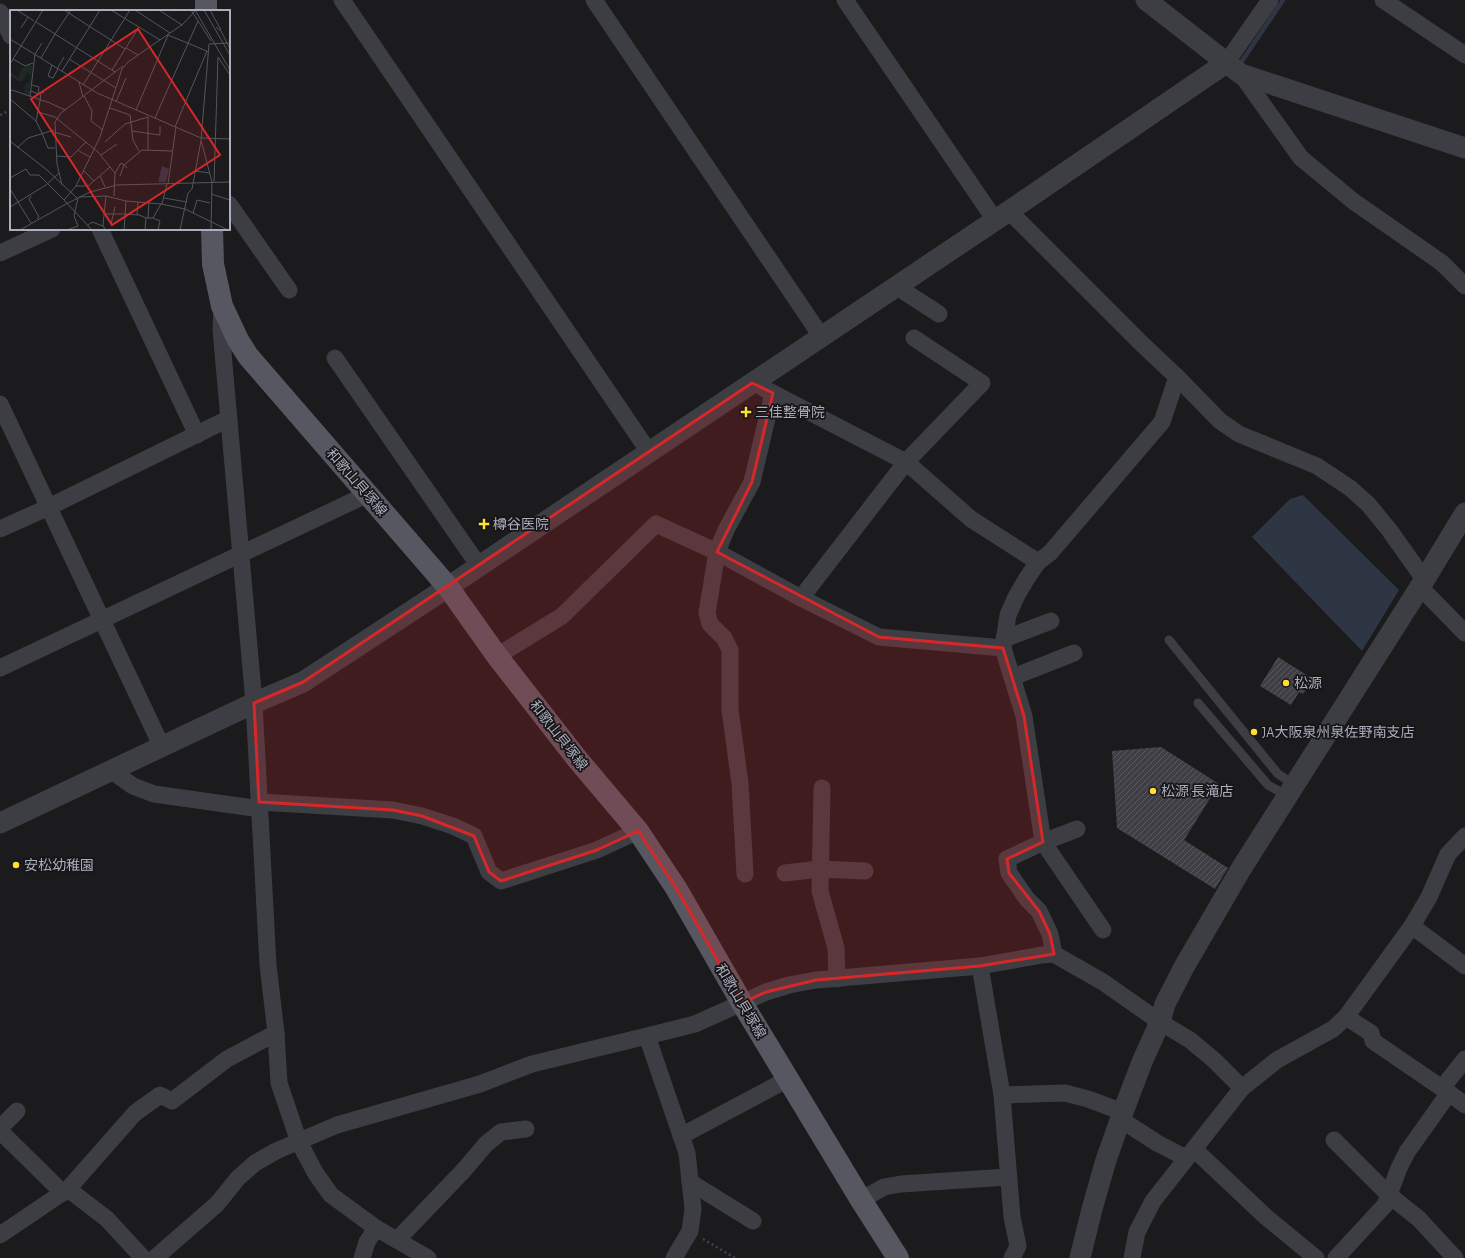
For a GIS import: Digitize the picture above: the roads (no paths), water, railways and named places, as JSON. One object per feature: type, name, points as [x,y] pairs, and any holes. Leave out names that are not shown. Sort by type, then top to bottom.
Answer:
[{"type":"main road","name":"和歌山貝塚線","points":[[212,230],[213,264],[222,306],[238,340],[248,356],[448,587],[497,656],[578,760],[638,831],[676,888],[742,1003],[898,1258]]},
{"type":"street","points":[[342,0],[649,452]]},
{"type":"street","points":[[594,0],[821,336]]},
{"type":"street","points":[[845,0],[1002,216],[1143,345],[1220,421],[1239,434],[1317,466],[1350,488],[1368,504],[1386,526],[1422,583],[1465,633]]},
{"type":"street","points":[[1146,0],[1234,69],[1263,105],[1301,158],[1353,202],[1442,263],[1465,286]]},
{"type":"street","points":[[0,823],[254,703],[303,682],[448,587],[1002,216],[1234,69],[1270,0]]},
{"type":"street","points":[[1383,0],[1465,55]]},
{"type":"street","points":[[0,12],[10,34]]},
{"type":"street","points":[[1234,69],[1277,86],[1465,148]]},
{"type":"street","points":[[1263,105],[1277,86]]},
{"type":"street","points":[[230,205],[288,290]]},
{"type":"street","points":[[0,253],[50,230]]},
{"type":"street","points":[[100,230],[197,435]]},
{"type":"street","points":[[900,284],[905,292],[939,314]]},
{"type":"street","points":[[222,306],[220,330],[254,703],[268,965],[276,1033],[279,1083],[299,1142],[316,1174],[331,1195],[376,1228],[428,1258]]},
{"type":"street","points":[[800,598],[906,462],[982,383],[914,338]]},
{"type":"street","points":[[335,358],[478,566]]},
{"type":"street","points":[[1103,930],[1043,842],[1024,716],[1004,643],[1008,615],[1027,578],[1038,562],[1050,553],[1162,422],[1177,377]]},
{"type":"street","points":[[752,383],[773,392],[906,462],[971,519],[1038,562]]},
{"type":"street","points":[[745,874],[740,783],[730,710],[730,650],[724,638],[710,624],[707,613],[717,552],[726,530],[752,482],[773,392]]},
{"type":"street","points":[[0,404],[162,747]]},
{"type":"street","points":[[0,529],[49,507],[228,419]]},
{"type":"street","points":[[0,668],[368,494]]},
{"type":"street","points":[[1080,1258],[1098,1188],[1121,1116],[1142,1062],[1160,1022],[1165,1004],[1184,967],[1241,869],[1465,513]]},
{"type":"street","points":[[497,656],[562,616],[656,524],[717,552],[800,598],[879,637],[1004,643],[1051,621]]},
{"type":"street","points":[[1013,677],[1074,653]]},
{"type":"street","points":[[112,771],[134,786],[154,794],[259,806],[393,810],[428,818],[453,826],[474,836],[489,872],[501,881],[597,850],[638,831]]},
{"type":"street","points":[[822,788],[820,891],[836,948],[837,979]]},
{"type":"street","points":[[1054,954],[1050,934],[1039,912],[1027,899],[1010,873],[1007,859],[1043,842],[1077,829]]},
{"type":"street","points":[[1132,1258],[1137,1232],[1153,1201],[1190,1153],[1242,1088],[1277,1060],[1333,1029],[1346,1017],[1412,926],[1430,897],[1448,854],[1465,836]]},
{"type":"street","points":[[785,873],[820,869],[865,871]]},
{"type":"street","points":[[1412,926],[1465,966]]},
{"type":"street","points":[[155,1258],[217,1204],[238,1178],[255,1163],[276,1151],[337,1125],[480,1084],[532,1064],[695,1024],[766,992],[789,985],[837,979],[980,966],[1054,954],[1102,982],[1160,1022],[1190,1040],[1214,1060],[1242,1088]]},
{"type":"street","points":[[980,966],[1002,1095],[1012,1217],[1018,1246],[1012,1258]]},
{"type":"street","points":[[1346,1017],[1371,1033],[1373,1041],[1465,1105]]},
{"type":"street","points":[[0,1235],[66,1191],[135,1113],[160,1095],[172,1101],[227,1059],[276,1033]]},
{"type":"street","points":[[647,1036],[681,1136],[686,1153],[690,1182],[693,1209],[690,1232],[674,1258]]},
{"type":"street","points":[[1336,1258],[1385,1205],[1399,1168],[1407,1152],[1465,1059]]},
{"type":"street","points":[[681,1136],[788,1079]]},
{"type":"street","points":[[1002,1095],[1065,1093],[1088,1099],[1121,1116],[1158,1143],[1190,1153],[1316,1258]]},
{"type":"street","points":[[0,1128],[17,1111]]},
{"type":"street","points":[[397,1240],[464,1170],[486,1144],[500,1132],[526,1129]]},
{"type":"street","points":[[0,1131],[66,1191],[107,1219],[143,1258]]},
{"type":"street","points":[[1334,1140],[1389,1196],[1419,1219],[1456,1258]]},
{"type":"street","points":[[862,1200],[884,1187],[901,1184],[1008,1177]]},
{"type":"street","points":[[690,1182],[753,1221]]},
{"type":"street","points":[[362,1258],[367,1242],[376,1228]]},
{"type":"lane","points":[[1169,640],[1291,790]]},
{"type":"lane","points":[[1198,702],[1268,785],[1291,790]]},
{"type":"water","points":[[1303,495],[1399,590],[1362,651],[1252,537],[1290,499]]},
{"type":"waterway","points":[[1240,64],[1283,0]]},
{"type":"place","name":"三佳整骨院","points":[[746,412]]},
{"type":"place","name":"樽谷医院","points":[[484,524]]},
{"type":"place","name":"松源","points":[[1286,683]]},
{"type":"place","name":"JA大阪泉州泉佐野南支店","points":[[1254,732]]},
{"type":"place","name":"松源 長滝店","points":[[1153,791]]},
{"type":"place","name":"安松幼稚園","points":[[16,865]]}]
